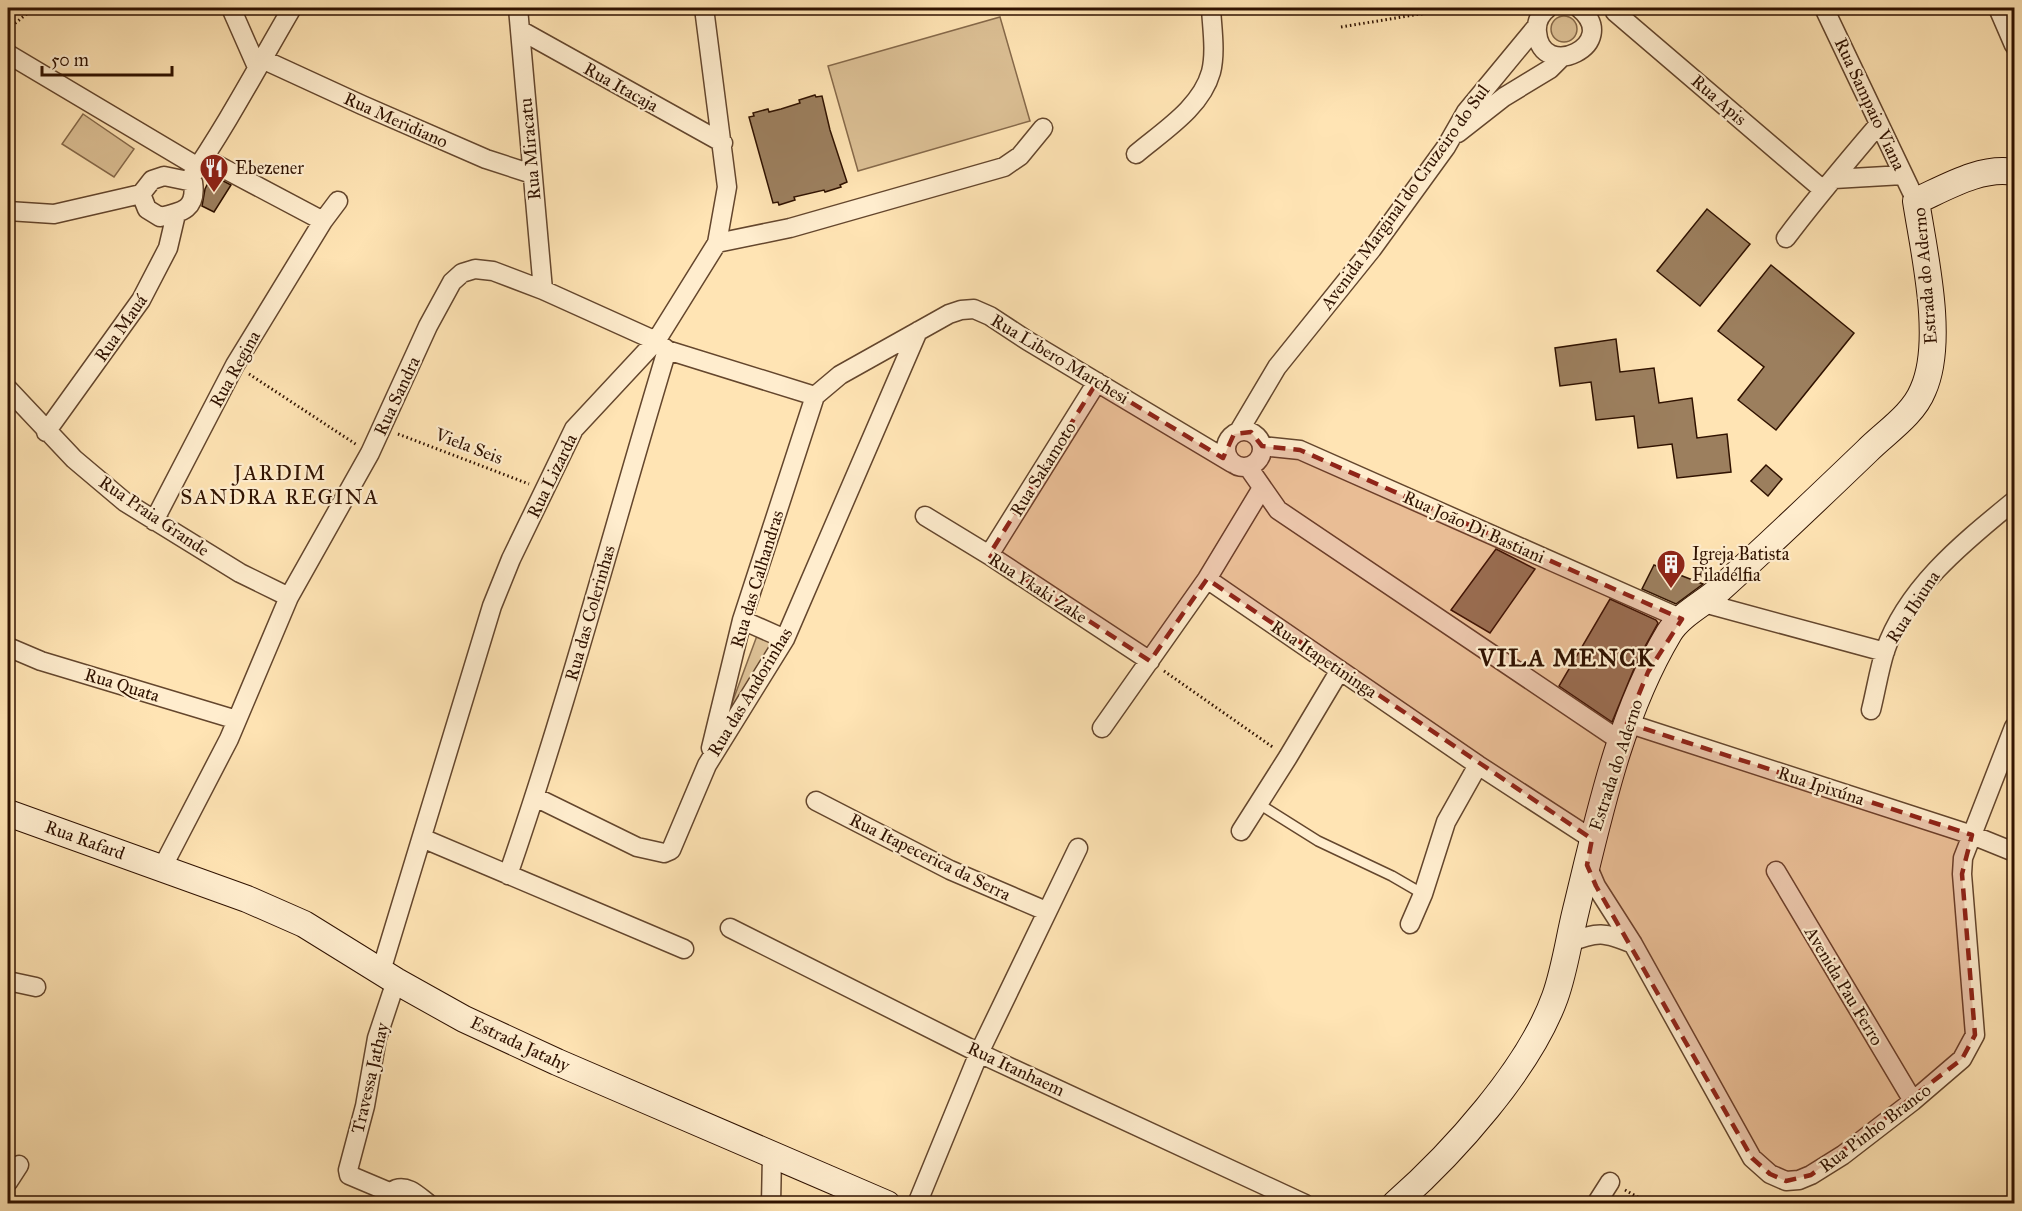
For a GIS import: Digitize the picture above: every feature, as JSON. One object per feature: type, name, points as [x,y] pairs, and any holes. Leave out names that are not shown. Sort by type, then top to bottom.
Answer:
[{"type":"main road","name":"Estrada do Aderno","points":[[1395,1203],[1415,1186],[1500,1093],[1545,1021],[1556,995],[1593,839],[1624,732],[1648,672],[1671,629],[1771,544],[1889,431],[1916,403],[1924,389],[1931,353],[1932,322],[1916,201],[1978,174],[2014,172]]},
{"type":"main road","name":"Rua Rafard","points":[[8,813],[162,868]]},
{"type":"main road","name":"Estrada Jatahy","points":[[162,868],[247,899],[304,924],[388,976],[464,1018],[547,1057],[887,1203]]},
{"type":"street","points":[[231,8],[259,63]]},
{"type":"street","points":[[141,194],[147,209],[160,217],[181,213],[189,206],[194,195],[193,182],[197,169],[228,121],[292,8]]},
{"type":"street","name":"Rua Miracatu","points":[[518,8],[543,290]]},
{"type":"street","name":"Rua Lizarda","points":[[388,976],[422,838],[492,606],[511,559],[574,429],[661,345],[717,243],[727,187],[704,8]]},
{"type":"street","points":[[1136,154],[1175,122],[1200,95],[1211,72],[1214,42],[1211,8]]},
{"type":"street","name":"Avenida Marginal do Cruzeiro do Sul","points":[[1239,431],[1277,367],[1372,249],[1452,138],[1466,112],[1536,19],[1548,8]]},
{"type":"street","points":[[1536,19],[1537,35],[1545,50],[1553,55],[1570,57],[1585,48],[1591,33],[1591,23],[1587,15],[1579,8]]},
{"type":"street","name":"Rua Sampaio Viana","points":[[1824,8],[1916,201]]},
{"type":"street","points":[[1998,8],[2014,45]]},
{"type":"street","points":[[1591,33],[1601,27],[1617,10]]},
{"type":"street","name":"Rua Apis","points":[[1617,10],[1828,184]]},
{"type":"street","name":"Rua Itacaja","points":[[520,30],[723,143]]},
{"type":"street","points":[[8,54],[197,169],[323,220]]},
{"type":"street","points":[[1452,138],[1504,97],[1550,69],[1562,57]]},
{"type":"street","name":"Rua Meridiano","points":[[259,63],[486,159],[532,174]]},
{"type":"street","points":[[1786,238],[1879,124]]},
{"type":"street","points":[[717,243],[790,228],[1004,167],[1020,156],[1043,128]]},
{"type":"street","points":[[8,211],[54,214],[141,194],[152,180],[197,169]]},
{"type":"street","points":[[1828,184],[1903,175]]},
{"type":"street","name":"Rua Regina","points":[[154,521],[235,365],[323,220],[338,201]]},
{"type":"street","name":"Rua Mauá","points":[[46,432],[141,300],[168,248],[177,214]]},
{"type":"street","name":"Rua Sandra","points":[[162,868],[237,720],[289,597],[370,453],[428,326],[452,282],[462,273],[475,269],[493,271],[543,290],[661,345]]},
{"type":"street","name":"Rua Libero Marchesi","points":[[816,396],[840,375],[918,331],[949,314],[974,309],[990,316],[1097,382],[1240,465],[1262,488],[1278,510],[1624,732]]},
{"type":"street","name":"Rua das Andorinhas","points":[[535,797],[637,847],[664,853],[671,850],[707,765],[785,639],[918,331]]},
{"type":"street","points":[[661,345],[816,396]]},
{"type":"street","name":"Rua das Colerinhas","points":[[508,875],[535,797],[591,614],[627,483],[661,345]]},
{"type":"street","name":"Rua Sakamoto","points":[[989,555],[1097,382]]},
{"type":"street","name":"Rua Praia Grande","points":[[8,389],[46,432],[108,488],[154,521],[240,573],[289,597]]},
{"type":"street","name":"Rua das Calhandras","points":[[707,765],[742,620],[816,396]]},
{"type":"street","points":[[1239,431],[1251,432],[1257,436],[1262,446],[1261,457],[1253,465],[1240,465],[1226,453],[1225,448],[1230,437],[1239,431]]},
{"type":"street","name":"Rua João Di Bastiani","points":[[1262,446],[1300,450],[1682,619]]},
{"type":"street","points":[[1102,728],[1208,579],[1262,488]]},
{"type":"street","name":"Rua Ibiuna","points":[[1871,710],[1885,652],[1894,631],[1934,572],[2014,501]]},
{"type":"street","name":"Rua Ykaki Zake","points":[[925,516],[989,555],[1150,661]]},
{"type":"street","name":"Rua Itapetininga","points":[[1208,579],[1478,765],[1593,839]]},
{"type":"street","points":[[1704,603],[1885,652]]},
{"type":"street","points":[[742,620],[785,639]]},
{"type":"street","name":"Rua Quata","points":[[8,647],[41,661],[237,720]]},
{"type":"street","points":[[1242,831],[1340,670]]},
{"type":"street","name":"Rua Pinho Branco","points":[[1587,865],[1596,886],[1634,944],[1752,1158],[1770,1174],[1786,1181],[1799,1180],[1811,1176],[1843,1155],[1913,1101],[1962,1059],[1975,1035],[1962,874],[1963,858],[2014,727]]},
{"type":"street","name":"Rua Ipixúna","points":[[1624,732],[1972,835],[2014,852]]},
{"type":"street","points":[[1410,924],[1423,894],[1446,822],[1478,765]]},
{"type":"street","name":"Rua Itapecerica da Serra","points":[[816,801],[950,870],[1046,911]]},
{"type":"street","points":[[422,838],[684,948]]},
{"type":"street","points":[[917,1203],[979,1053],[1078,848]]},
{"type":"street","name":"Avenida Pau Ferro","points":[[1776,871],[1913,1101]]},
{"type":"street","name":"Rua Itanhaem","points":[[730,928],[979,1053],[1305,1203]]},
{"type":"street","points":[[1568,943],[1585,936],[1609,934],[1634,944]]},
{"type":"street","name":"Travessa Jathay","points":[[388,976],[364,1106],[348,1170],[349,1175],[391,1199]]},
{"type":"street","points":[[8,981],[36,987]]},
{"type":"street","points":[[771,1203],[772,1155]]},
{"type":"street","points":[[8,1182],[20,1165]]},
{"type":"street","points":[[1596,1203],[1610,1182]]},
{"type":"street","points":[[391,1199],[399,1188],[406,1188],[429,1203]]},
{"type":"lane","points":[[1259,804],[1318,841],[1392,876],[1423,894]]},
{"type":"path","points":[[8,29],[34,8]]},
{"type":"path","points":[[1341,27],[1457,8]]},
{"type":"path","points":[[235,365],[370,453]]},
{"type":"path","name":"Viela Seis","points":[[382,428],[545,490]]},
{"type":"path","points":[[1150,661],[1288,757]]},
{"type":"path","points":[[1610,1182],[1650,1203]]},
{"type":"highlighted area","points":[[1097,382],[1223,458],[1234,434],[1251,432],[1262,446],[1300,450],[1682,619],[1648,672],[1627,723],[1972,835],[1962,874],[1975,1035],[1962,1059],[1811,1175],[1786,1181],[1770,1174],[1752,1158],[1596,886],[1587,865],[1592,839],[1207,579],[1150,661],[989,555]]},
{"type":"shaded area","points":[[1564,16],[1573,20],[1577,29],[1573,38],[1564,42],[1555,38],[1551,29],[1555,20]]},
{"type":"shaded area","points":[[1000,17],[1030,121],[858,171],[828,66]]},
{"type":"shaded area","points":[[83,114],[134,149],[114,177],[62,144]]},
{"type":"shaded area","points":[[758,633],[774,640],[712,757]]},
{"type":"building","points":[[815,95],[816,97],[822,96],[830,130],[847,182],[840,185],[841,187],[825,192],[824,190],[794,197],[795,200],[779,205],[778,202],[773,203],[749,117],[754,116],[753,113],[768,109],[769,112],[800,103],[799,100]]},
{"type":"building","points":[[212,175],[231,185],[214,212],[202,206],[205,189]]},
{"type":"building","points":[[1707,209],[1750,244],[1700,306],[1657,271]]},
{"type":"building","points":[[1771,265],[1854,333],[1776,430],[1738,400],[1764,367],[1718,331]]},
{"type":"building","points":[[1616,339],[1620,372],[1654,368],[1659,403],[1692,398],[1697,438],[1727,434],[1731,472],[1677,478],[1672,444],[1638,448],[1634,416],[1596,420],[1591,382],[1560,386],[1555,348]]},
{"type":"building","points":[[1766,465],[1782,479],[1768,496],[1751,481]]},
{"type":"building","points":[[1496,549],[1535,569],[1490,633],[1451,610]]},
{"type":"building","name":"Igreja Batista Filadélfia","points":[[1654,565],[1703,584],[1676,604],[1642,589]]},
{"type":"building","points":[[1610,599],[1658,623],[1638,659],[1612,722],[1559,686]]},
{"type":"place","name":"Ebezener","points":[[214,194]]},
{"type":"place","name":"Igreja Batista Filadélfia","points":[[1671,590]]},
{"type":"district","name":"JARDIM SANDRA REGINA","points":[[280,485]]},
{"type":"district","name":"VILA MENCK","points":[[1567,658]]}]
